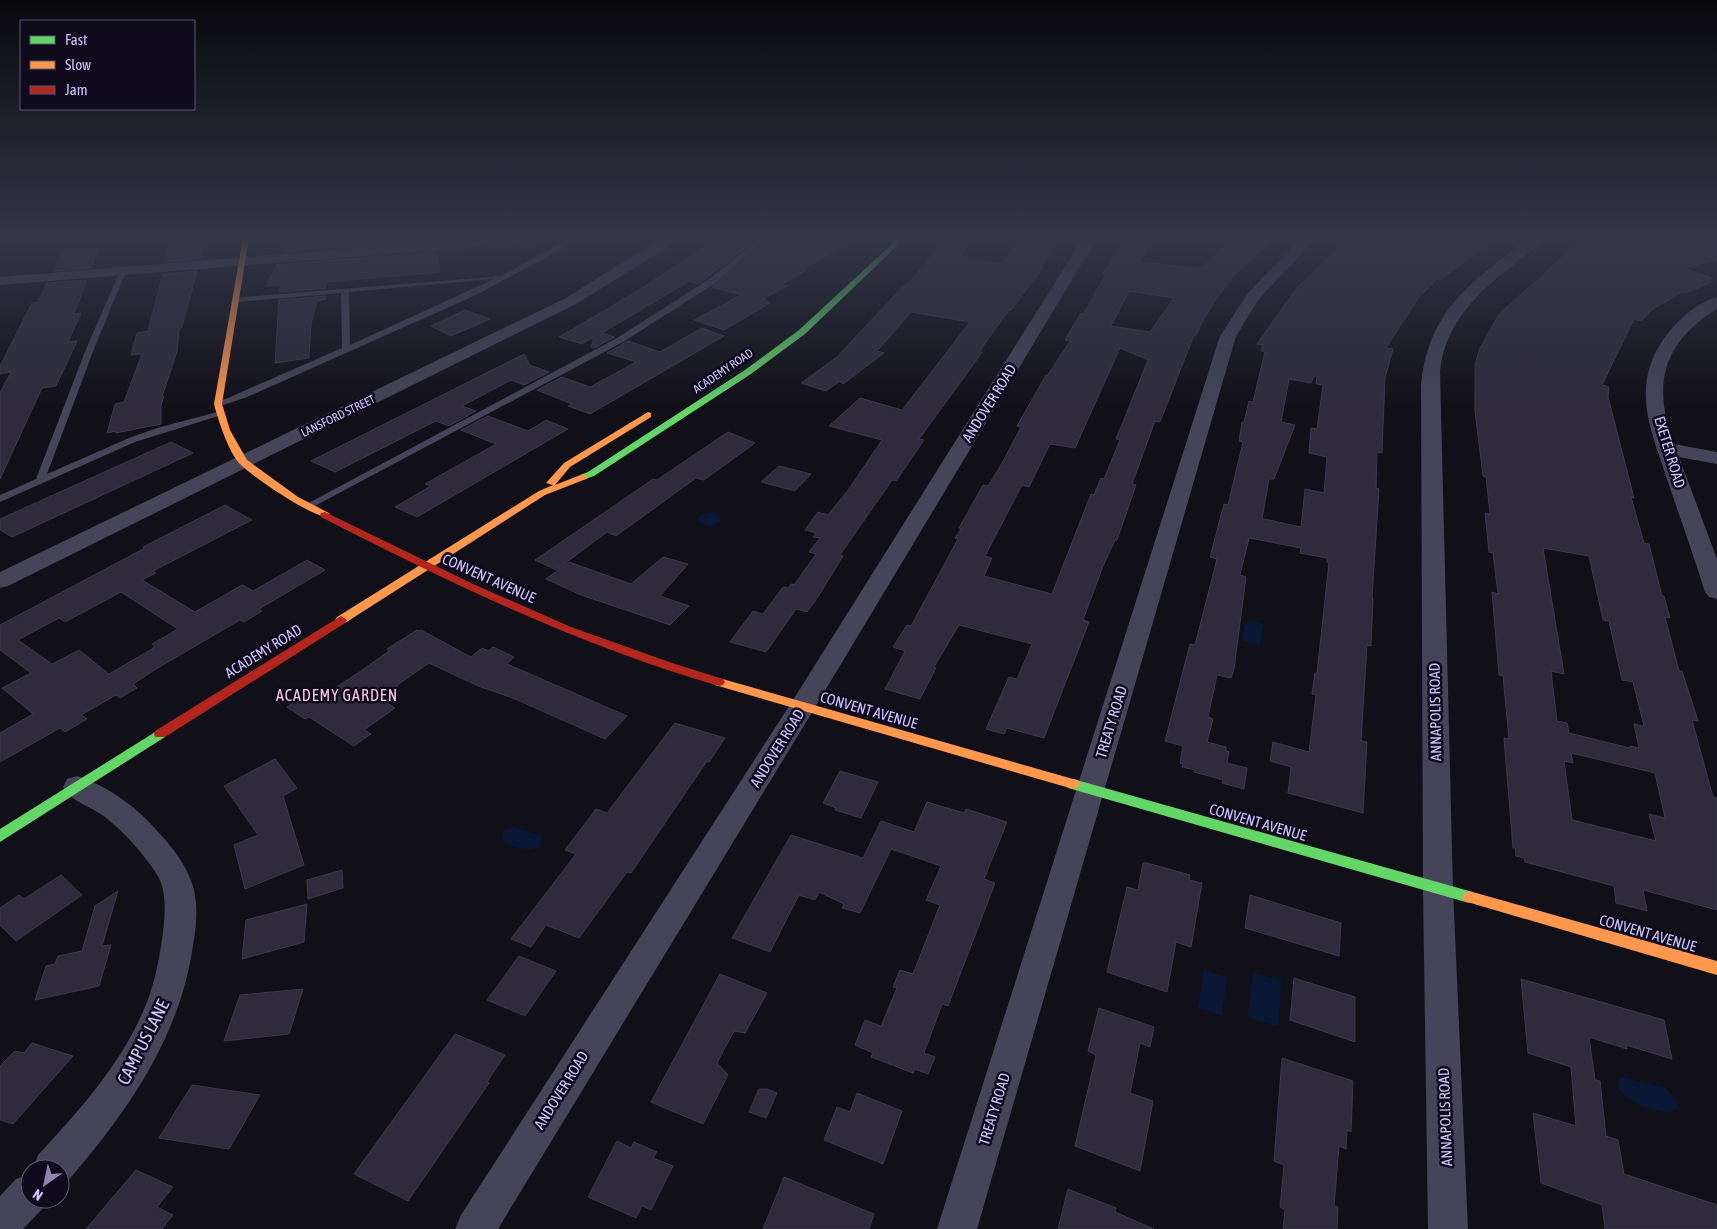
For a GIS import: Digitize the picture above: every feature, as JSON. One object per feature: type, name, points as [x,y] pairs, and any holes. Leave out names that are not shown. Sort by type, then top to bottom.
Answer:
[{"type":"street","points":[[219,409],[237,295]]},
{"type":"street","name":"LANSFORD STREET","points":[[0,580],[581,295]]},
{"type":"street","name":"ACADEMY ROAD","points":[[0,836],[542,493],[591,474],[779,349],[802,332],[843,295]]},
{"type":"street","name":"ANDOVER ROAD","points":[[475,1229],[802,707],[1055,295]]},
{"type":"street","name":"TREATY ROAD","points":[[957,1229],[1228,336],[1254,295]]},
{"type":"street","name":"ANNAPOLIS ROAD","points":[[1448,1229],[1438,889],[1430,384],[1435,349],[1450,317],[1468,295]]},
{"type":"street","name":"EXETER ROAD","points":[[1715,580],[1659,427],[1655,396],[1657,368],[1663,351],[1673,336],[1690,320],[1717,302]]},
{"type":"street","name":"CONVENT AVENUE","points":[[219,409],[226,430],[243,462],[295,500],[424,566],[562,628],[621,650],[802,707],[1717,968]]},
{"type":"street","name":"ACADEMY ROAD","points":[[542,493],[567,465],[657,409]]},
{"type":"street","points":[[1668,450],[1717,458]]},
{"type":"street","name":"CAMPUS LANE","points":[[61,1159],[89,1129],[118,1090],[152,1032],[170,987],[178,952],[181,915],[174,878],[157,850],[135,825],[94,794],[77,787]]},
{"type":"street","points":[[0,1225],[20,1203]]},
{"type":"lane","points":[[40,481],[64,423],[101,318],[112,295]]},
{"type":"lane","points":[[236,300],[287,295]]},
{"type":"lane","points":[[345,295],[346,349]]},
{"type":"lane","points":[[0,499],[160,430],[219,409],[464,295]]},
{"type":"lane","points":[[308,506],[620,340],[690,295]]},
{"type":"water","points":[[712,512],[722,515],[720,522],[710,526],[699,522],[698,519],[701,515]]},
{"type":"water","points":[[1246,620],[1264,624],[1260,645],[1242,641]]},
{"type":"water","points":[[513,827],[540,835],[542,838],[541,845],[537,848],[522,849],[502,840],[503,832]]},
{"type":"water","points":[[1204,970],[1227,977],[1222,1016],[1198,1008]]},
{"type":"water","points":[[1253,972],[1281,980],[1278,1027],[1248,1017]]},
{"type":"water","points":[[1622,1077],[1666,1088],[1677,1102],[1678,1108],[1664,1112],[1644,1107],[1620,1090],[1617,1084]]},
{"type":"building","points":[[41,295],[81,295],[74,314],[81,313],[68,342],[77,341],[56,386],[42,388],[0,479],[0,393],[11,372],[0,374],[0,366],[32,303],[38,302]]},
{"type":"building","points":[[157,295],[190,295],[182,327],[179,330],[177,351],[162,397],[164,396],[161,405],[161,424],[107,433],[115,404],[124,402],[142,354],[131,355],[137,333],[148,331]]},
{"type":"building","points":[[630,295],[665,295],[602,333],[615,337],[594,348],[591,347],[594,337],[582,344],[559,337]]},
{"type":"building","points":[[740,295],[770,295],[763,299],[770,303],[724,330],[694,320]]},
{"type":"building","points":[[894,295],[1022,295],[1011,310],[1009,310],[979,352],[982,352],[919,439],[924,440],[896,481],[892,480],[840,555],[843,556],[807,612],[796,609],[766,652],[730,642],[753,611],[763,614],[783,587],[788,588],[791,584],[794,585],[816,554],[809,552],[820,538],[813,537],[816,533],[805,530],[818,512],[828,515],[849,489],[882,440],[829,426],[860,398],[902,410],[970,322],[911,312],[877,351],[884,353],[843,384],[840,381],[826,391],[801,383],[837,357]]},
{"type":"building","points":[[1094,295],[1127,295],[1111,326],[1150,332],[1174,298],[1157,295],[1219,295],[1202,322],[1196,336],[1194,335],[1160,422],[1155,421],[1132,484],[1136,485],[1117,540],[1115,540],[1103,566],[1083,620],[1089,622],[1044,738],[1007,728],[1004,734],[986,729],[1009,677],[1017,679],[1032,644],[959,625],[934,667],[936,668],[920,699],[885,689],[905,651],[893,647],[907,625],[911,626],[958,539],[955,538],[961,529],[959,528],[983,485],[988,486],[1001,465],[1021,427],[1017,426],[1046,375],[1048,375],[1070,341],[1065,340],[1081,313],[1084,313]],"holes":[[[1120,348],[1148,360],[1116,439],[1120,440],[1104,479],[1101,478],[1094,495],[1091,494],[1052,594],[984,576],[992,558],[985,556],[1022,485],[1029,487],[1050,444],[1075,448]]]},
{"type":"building","points":[[1291,295],[1421,295],[1386,348],[1393,349],[1385,378],[1382,453],[1377,452],[1376,488],[1379,489],[1371,646],[1367,645],[1361,741],[1367,742],[1363,813],[1288,793],[1291,767],[1270,761],[1273,742],[1309,752],[1316,695],[1312,694],[1315,673],[1317,673],[1329,563],[1327,558],[1300,553],[1301,548],[1249,538],[1240,575],[1246,577],[1234,669],[1231,678],[1217,675],[1208,717],[1213,719],[1207,742],[1226,747],[1226,751],[1229,752],[1227,763],[1247,768],[1244,789],[1222,783],[1223,780],[1182,767],[1183,764],[1180,763],[1183,746],[1165,741],[1190,644],[1195,645],[1217,559],[1210,557],[1224,504],[1228,505],[1243,442],[1239,441],[1242,422],[1244,422],[1249,401],[1253,402],[1265,352],[1261,351],[1263,345],[1257,344]],"holes":[[[1314,376],[1317,376],[1316,384],[1323,385],[1317,429],[1311,428],[1309,453],[1327,457],[1324,493],[1305,489],[1301,527],[1262,519],[1269,479],[1274,479],[1295,425],[1281,422],[1289,379],[1311,383]]]},
{"type":"building","points":[[1520,295],[1676,295],[1653,309],[1641,321],[1634,319],[1602,385],[1609,387],[1608,397],[1634,498],[1631,497],[1644,543],[1649,544],[1662,596],[1664,596],[1670,618],[1665,617],[1679,671],[1682,671],[1698,721],[1692,720],[1713,797],[1717,798],[1717,910],[1643,890],[1647,911],[1616,903],[1614,886],[1525,862],[1524,858],[1516,856],[1515,848],[1513,848],[1504,738],[1509,739],[1503,676],[1499,675],[1492,592],[1498,594],[1493,553],[1489,552],[1485,513],[1490,514],[1475,411],[1475,365],[1480,348],[1499,314]],"holes":[[[1543,548],[1589,556],[1603,620],[1609,621],[1622,680],[1633,682],[1644,726],[1634,724],[1639,748],[1630,746],[1630,748],[1569,733],[1567,723],[1557,721],[1551,671],[1564,674]],[[1571,753],[1655,773],[1665,818],[1649,814],[1656,841],[1572,820],[1564,761],[1573,763]]]},
{"type":"building","points":[[326,296],[326,299],[317,301],[311,324],[309,358],[275,363],[279,300]]},
{"type":"building","points":[[465,310],[490,319],[451,336],[431,326]]},
{"type":"building","points":[[702,328],[724,336],[590,414],[568,406],[572,404],[537,390],[562,377],[590,387],[636,362],[607,353],[628,341],[660,352]]},
{"type":"building","points":[[524,354],[530,365],[549,372],[524,385],[511,380],[462,406],[476,411],[449,426],[436,421],[335,472],[311,461]]},
{"type":"building","points":[[488,416],[528,431],[546,420],[568,429],[417,517],[395,507],[431,486],[425,484],[496,444],[461,430]]},
{"type":"building","points":[[728,432],[755,443],[704,480],[696,478],[616,536],[607,532],[556,570],[535,560],[653,479],[657,480]]},
{"type":"building","points":[[171,442],[193,453],[12,537],[0,530],[0,519]]},
{"type":"building","points":[[779,466],[811,474],[795,491],[761,482]]},
{"type":"building","points":[[225,505],[252,520],[153,571],[156,573],[142,580],[195,612],[242,585],[253,591],[307,560],[325,570],[259,609],[262,611],[244,622],[240,620],[156,669],[133,684],[137,688],[120,698],[116,695],[81,715],[87,719],[65,732],[60,728],[0,762],[0,733],[33,714],[2,688],[31,673],[0,650],[0,625],[145,548],[143,547]],"holes":[[[121,592],[178,629],[152,644],[155,646],[152,649],[109,674],[79,650],[52,664],[18,640],[59,618],[65,622]]]},
{"type":"building","points":[[663,557],[688,564],[660,596],[689,606],[670,625],[581,595],[546,579],[569,562],[631,584]]},
{"type":"building","points":[[417,630],[421,630],[471,657],[482,648],[489,651],[493,647],[514,657],[507,664],[627,716],[605,739],[513,698],[478,686],[429,663],[379,698],[395,708],[364,730],[371,734],[354,746],[309,717],[305,719],[287,707],[311,691],[321,697],[389,651],[387,649]]},
{"type":"building","points":[[675,723],[725,738],[709,762],[707,761],[631,873],[627,872],[579,938],[546,925],[531,947],[511,939],[576,854],[565,850],[596,809],[607,813]]},
{"type":"building","points":[[275,759],[297,788],[283,796],[304,865],[245,889],[234,845],[258,835],[224,786]]},
{"type":"building","points":[[840,771],[878,782],[861,818],[835,810],[836,808],[823,803]]},
{"type":"building","points":[[927,802],[964,813],[966,809],[1007,822],[984,879],[995,883],[948,1006],[942,1004],[924,1053],[935,1057],[928,1074],[915,1069],[913,1073],[871,1057],[873,1053],[855,1045],[865,1020],[881,1026],[897,988],[893,987],[900,970],[913,974],[940,905],[926,900],[941,866],[891,849],[860,913],[842,908],[844,904],[819,892],[815,900],[799,895],[770,952],[732,938],[791,835],[863,858],[881,821],[914,832]]},
{"type":"building","points":[[1143,863],[1190,875],[1189,880],[1202,883],[1191,947],[1176,942],[1167,992],[1107,972],[1127,887],[1138,890]]},
{"type":"building","points":[[342,870],[343,888],[308,899],[307,880]]},
{"type":"building","points":[[61,875],[82,895],[16,941],[0,925],[0,908],[19,895],[24,899]]},
{"type":"building","points":[[118,891],[102,946],[111,945],[99,986],[35,1000],[46,966],[55,964],[58,956],[82,951],[95,906]]},
{"type":"building","points":[[1250,895],[1341,923],[1339,956],[1245,928]]},
{"type":"building","points":[[307,904],[304,942],[242,959],[246,920]]},
{"type":"building","points":[[519,956],[556,971],[525,1016],[487,1000]]},
{"type":"building","points":[[720,974],[767,993],[745,1033],[734,1031],[717,1063],[728,1075],[703,1124],[651,1102]]},
{"type":"building","points":[[1294,978],[1355,997],[1355,1042],[1290,1020]]},
{"type":"building","points":[[1521,979],[1664,1020],[1672,1059],[1626,1045],[1627,1049],[1589,1037],[1595,1080],[1600,1081],[1606,1136],[1618,1140],[1624,1174],[1717,1205],[1717,1229],[1605,1229],[1602,1205],[1541,1183],[1533,1113],[1576,1126],[1571,1067],[1528,1053]]},
{"type":"building","points":[[303,989],[289,1034],[224,1041],[240,995]]},
{"type":"building","points":[[1099,1008],[1154,1027],[1150,1047],[1140,1043],[1130,1093],[1153,1101],[1140,1171],[1075,1146],[1096,1055],[1088,1051]]},
{"type":"building","points":[[455,1034],[505,1055],[487,1082],[489,1083],[408,1201],[354,1174]]},
{"type":"building","points":[[32,1043],[73,1056],[13,1124],[0,1120],[0,1066],[15,1051],[24,1053]]},
{"type":"building","points":[[1282,1058],[1353,1081],[1351,1132],[1347,1130],[1346,1149],[1339,1146],[1334,1206],[1338,1207],[1337,1229],[1283,1229],[1285,1210],[1280,1207],[1284,1165],[1274,1161]]},
{"type":"building","points":[[192,1085],[260,1095],[229,1149],[159,1138]]},
{"type":"building","points":[[759,1089],[767,1089],[777,1093],[766,1118],[749,1112]]},
{"type":"building","points":[[857,1093],[902,1111],[883,1164],[824,1140],[837,1107],[850,1112]]},
{"type":"building","points":[[617,1141],[631,1148],[634,1142],[657,1152],[653,1158],[673,1166],[651,1210],[642,1206],[636,1218],[588,1197]]},
{"type":"building","points":[[136,1170],[173,1187],[157,1207],[173,1215],[162,1229],[86,1229]]},
{"type":"building","points":[[784,1177],[874,1214],[869,1229],[763,1229]]},
{"type":"building","points":[[1068,1189],[1116,1208],[1115,1212],[1154,1229],[1058,1229]]},
{"type":"traffic: fast","points":[[583,477],[591,474],[748,372],[802,332],[841,295]]},
{"type":"traffic: fast","points":[[0,836],[160,734]]},
{"type":"traffic: fast","points":[[1073,784],[1469,897]]},
{"type":"traffic: slow","points":[[236,295],[218,404],[226,430],[243,462],[295,499],[325,515]]},
{"type":"traffic: slow","points":[[551,483],[567,465],[648,415]]},
{"type":"traffic: slow","points":[[341,620],[542,493],[583,477]]},
{"type":"traffic: slow","points":[[719,682],[1073,784]]},
{"type":"traffic: slow","points":[[1469,897],[1717,968]]},
{"type":"traffic: jam","points":[[325,515],[420,563],[567,629],[617,649],[719,682]]},
{"type":"traffic: jam","points":[[160,734],[341,620]]},
{"type":"district","name":"ACADEMY GARDEN","points":[[337,695]]}]
